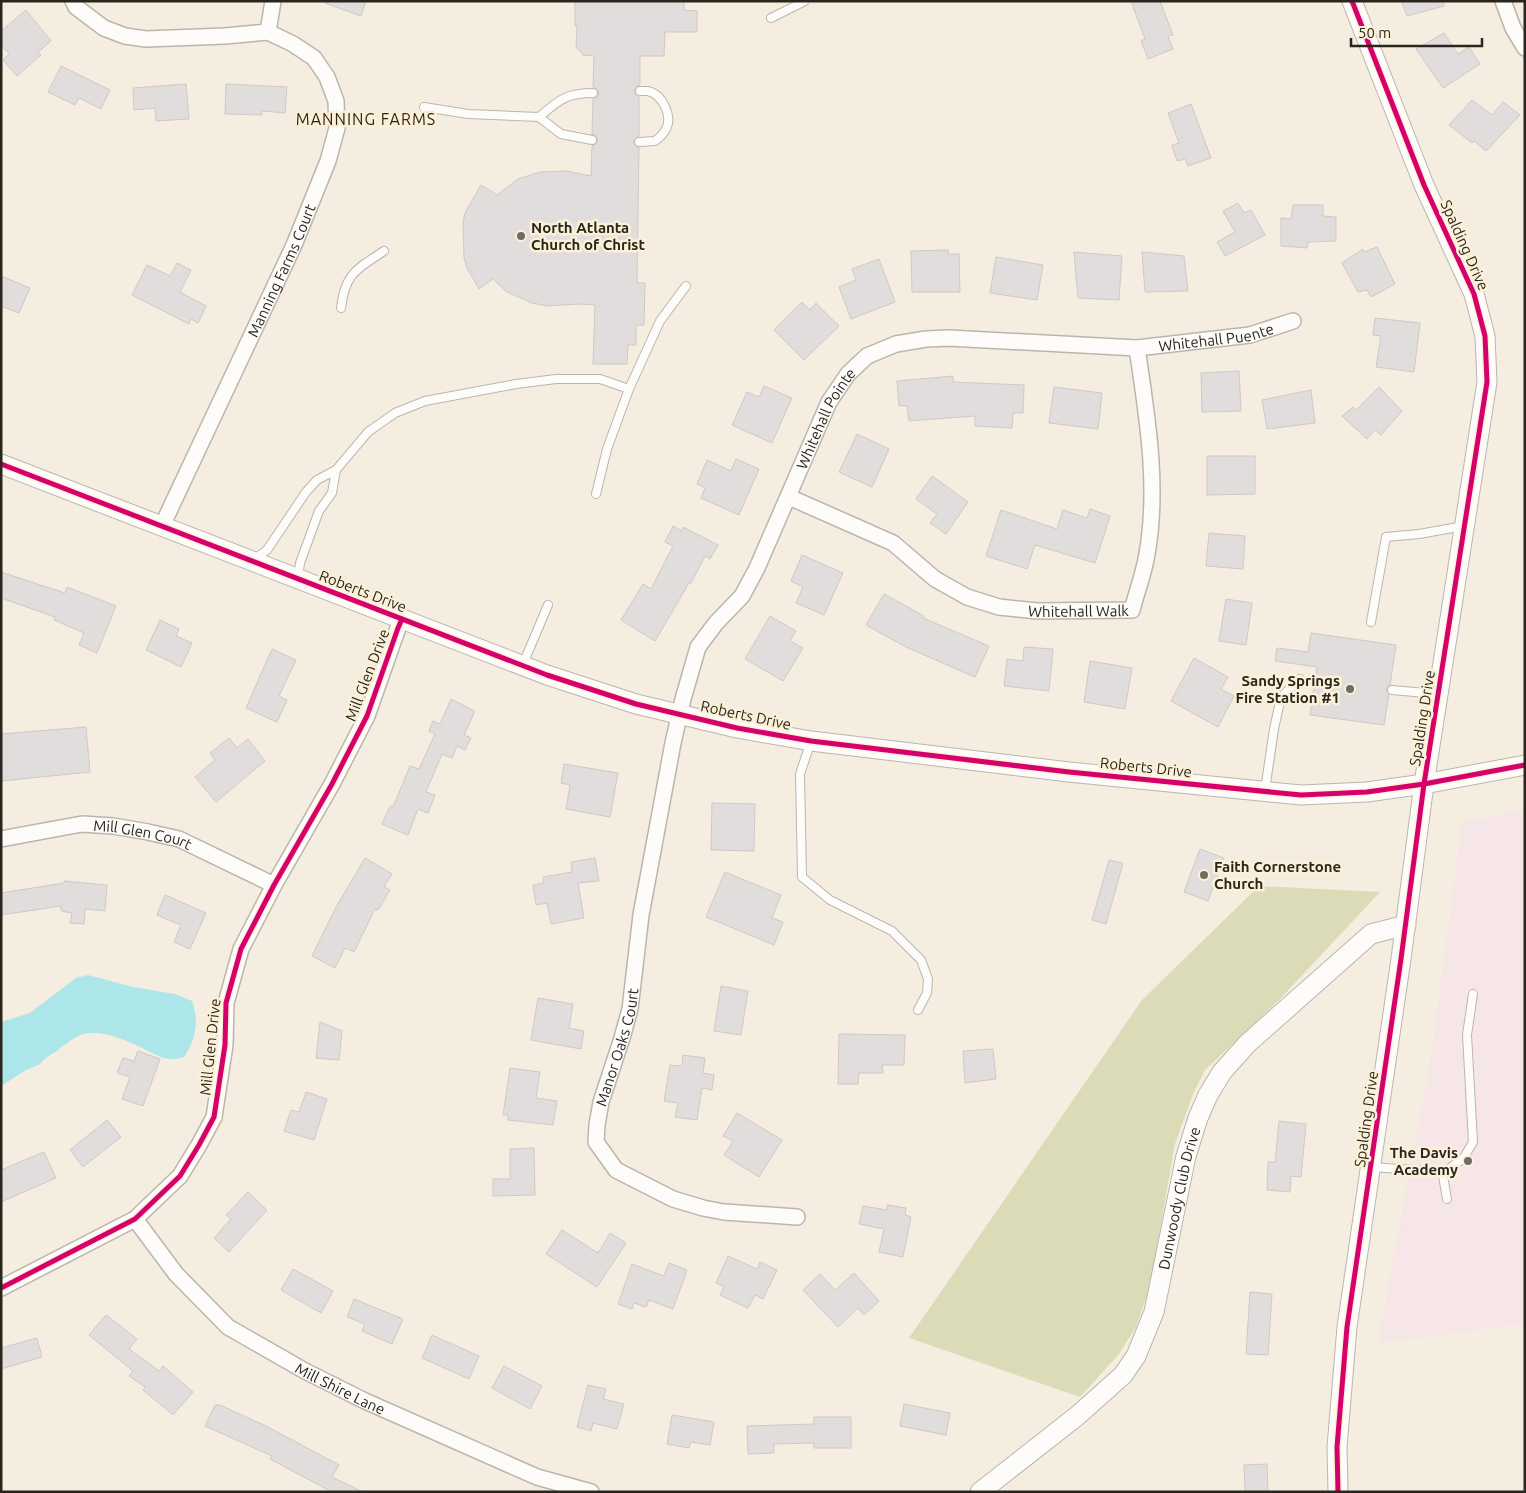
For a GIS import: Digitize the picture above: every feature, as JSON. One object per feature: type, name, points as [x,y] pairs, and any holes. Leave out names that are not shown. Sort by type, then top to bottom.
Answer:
[{"type":"street","points":[[73,1],[76,7],[104,28],[125,36],[146,39],[225,36],[268,32],[273,1]]},
{"type":"street","name":"Spalding Drive","points":[[1338,1492],[1337,1447],[1347,1327],[1372,1167],[1424,784],[1487,382],[1485,336],[1474,294],[1424,185],[1352,1]]},
{"type":"street","points":[[1503,1],[1512,28],[1525,48]]},
{"type":"street","name":"Manning Farms Court","points":[[162,526],[294,245],[328,161],[337,128],[336,101],[327,77],[314,58],[293,44],[268,32]]},
{"type":"street","name":"Whitehall Puente","points":[[1137,348],[1250,335],[1293,321]]},
{"type":"street","name":"Whitehall Pointe","points":[[678,721],[698,647],[716,623],[742,596],[757,568],[789,497],[829,402],[848,374],[867,356],[896,344],[926,338],[1137,348]]},
{"type":"street","name":"Whitehall Walk","points":[[789,497],[893,543],[935,579],[967,598],[999,607],[1037,611],[1132,610],[1147,554],[1153,492],[1146,410],[1137,348]]},
{"type":"street","name":"Roberts Drive","points":[[1,464],[522,666],[678,721],[737,728],[811,741],[1069,772],[1301,795],[1367,792],[1424,784],[1525,765]]},
{"type":"street","name":"Mill Glen Drive","points":[[1,1288],[135,1219],[180,1176],[214,1116],[225,1045],[226,1003],[241,949],[274,885],[332,784],[367,716],[402,620]]},
{"type":"street","name":"Manor Oaks Court","points":[[678,721],[641,915],[630,1009],[601,1102],[596,1124],[596,1142],[616,1170],[672,1199],[724,1212],[797,1217]]},
{"type":"street","name":"Mill Glen Court","points":[[1,840],[82,824],[113,826],[179,838],[274,885]]},
{"type":"street","name":"Dunwoody Club Drive","points":[[980,1492],[1076,1416],[1123,1375],[1136,1356],[1154,1312],[1186,1156],[1198,1118],[1208,1095],[1222,1072],[1248,1043],[1371,934],[1406,925]]},
{"type":"street","name":"Mill Shire Lane","points":[[135,1219],[176,1274],[228,1327],[305,1371],[365,1401],[537,1477],[591,1492]]},
{"type":"lane","points":[[771,18],[805,1]]},
{"type":"lane","points":[[639,142],[656,141],[666,129],[668,120],[667,108],[657,97],[649,91],[640,91]]},
{"type":"lane","points":[[539,117],[557,101],[576,93],[593,93]]},
{"type":"lane","points":[[424,107],[468,114],[539,117],[561,134],[592,140]]},
{"type":"lane","points":[[341,308],[343,291],[352,272],[384,251]]},
{"type":"lane","points":[[596,494],[607,449],[629,389],[660,321],[686,286]]},
{"type":"lane","points":[[252,561],[267,550],[306,492],[317,480],[336,470],[368,432],[395,413],[425,401],[516,384],[556,379],[600,379],[629,389]]},
{"type":"lane","points":[[298,579],[300,563],[319,511],[332,493],[336,470]]},
{"type":"lane","points":[[1371,622],[1386,537],[1419,534],[1464,526]]},
{"type":"lane","points":[[522,666],[548,605]]},
{"type":"lane","points":[[1265,792],[1274,729],[1281,697],[1300,678]]},
{"type":"lane","points":[[1392,690],[1438,694]]},
{"type":"lane","points":[[811,741],[800,774],[802,877],[830,900],[892,931],[921,960],[928,978],[927,994],[918,1010]]},
{"type":"lane","points":[[1372,1167],[1427,1171],[1447,1170],[1464,1158],[1473,1142],[1467,1034],[1473,994]]},
{"type":"lane","points":[[1442,1170],[1447,1199]]},
{"type":"shaded area","name":"The Davis Academy","points":[[1525,810],[1525,1324],[1378,1343],[1432,1052],[1462,822]]},
{"type":"green space","points":[[1259,886],[1380,892],[1280,999],[1205,1070],[1193,1094],[1175,1144],[1150,1287],[1136,1327],[1119,1354],[1080,1397],[909,1338],[1142,1000]]},
{"type":"water","points":[[88,975],[133,987],[175,994],[192,1001],[196,1023],[194,1037],[184,1057],[166,1058],[116,1037],[89,1033],[72,1039],[40,1064],[26,1070],[1,1086],[1,1022],[30,1013],[76,978]]},
{"type":"building","points":[[325,1],[366,1],[361,16],[325,3]]},
{"type":"building","points":[[575,1],[684,1],[684,10],[697,11],[697,32],[665,32],[664,56],[640,56],[640,85],[634,91],[639,97],[639,136],[633,142],[639,148],[637,283],[645,283],[644,325],[636,325],[636,345],[628,345],[627,364],[593,364],[595,305],[548,306],[532,303],[507,292],[493,279],[479,289],[467,268],[464,258],[463,223],[465,213],[481,185],[497,195],[518,179],[540,172],[566,171],[591,176],[592,146],[598,141],[596,136],[592,134],[593,99],[598,96],[599,92],[593,87],[594,56],[583,55],[576,47]]},
{"type":"building","points":[[1131,1],[1160,1],[1173,35],[1168,36],[1173,49],[1148,59],[1141,41],[1145,39]]},
{"type":"building","points":[[1401,1],[1444,1],[1444,6],[1407,16]]},
{"type":"building","points":[[26,10],[51,41],[37,53],[41,55],[17,76],[3,60],[9,54],[1,45],[1,31]]},
{"type":"building","points":[[1444,33],[1458,54],[1469,47],[1480,64],[1443,88],[1416,49]]},
{"type":"building","points":[[61,66],[110,90],[101,109],[79,98],[75,105],[48,92]]},
{"type":"building","points":[[186,84],[189,119],[156,121],[155,108],[134,110],[133,88]]},
{"type":"building","points":[[226,84],[287,87],[285,113],[262,111],[262,115],[225,114]]},
{"type":"building","points":[[1472,100],[1492,115],[1503,102],[1520,115],[1486,151],[1474,141],[1472,143],[1449,125]]},
{"type":"building","points":[[1191,104],[1211,158],[1188,166],[1185,159],[1177,161],[1172,145],[1179,143],[1168,113]]},
{"type":"building","points":[[1238,203],[1244,213],[1251,210],[1265,235],[1225,256],[1217,242],[1235,232],[1223,211]]},
{"type":"building","points":[[1293,205],[1323,205],[1323,216],[1336,217],[1336,241],[1308,242],[1307,248],[1281,246],[1281,218],[1291,219]]},
{"type":"building","points":[[1377,247],[1395,284],[1371,297],[1367,290],[1358,292],[1342,263],[1363,249],[1364,252]]},
{"type":"building","points":[[948,250],[948,254],[959,254],[960,292],[912,292],[911,251]]},
{"type":"building","points":[[1074,252],[1122,256],[1119,300],[1078,298]]},
{"type":"building","points":[[1142,252],[1184,256],[1188,291],[1145,292]]},
{"type":"building","points":[[996,257],[1043,265],[1037,300],[990,293]]},
{"type":"building","points":[[879,259],[895,302],[851,319],[839,287],[856,280],[852,269]]},
{"type":"building","points":[[177,263],[191,270],[180,292],[206,306],[198,323],[191,319],[189,324],[132,295],[147,265],[170,276]]},
{"type":"building","points":[[1,276],[30,288],[19,313],[1,306]]},
{"type":"building","points":[[802,302],[810,310],[816,303],[839,326],[804,360],[774,330]]},
{"type":"building","points":[[1375,318],[1420,323],[1414,372],[1376,367],[1381,336],[1373,335]]},
{"type":"building","points":[[1239,371],[1241,411],[1202,412],[1201,373]]},
{"type":"building","points":[[953,376],[953,382],[1024,385],[1023,413],[1013,413],[1012,428],[975,426],[975,416],[909,421],[907,406],[899,406],[897,381]]},
{"type":"building","points":[[764,386],[792,398],[772,443],[732,425],[747,392],[759,397]]},
{"type":"building","points":[[1054,387],[1102,393],[1098,429],[1049,423]]},
{"type":"building","points":[[1379,387],[1402,411],[1381,435],[1375,430],[1367,439],[1342,416],[1353,407],[1356,410]]},
{"type":"building","points":[[1311,390],[1315,423],[1267,429],[1262,400]]},
{"type":"building","points":[[857,434],[889,449],[872,487],[839,472]]},
{"type":"building","points":[[1207,456],[1255,456],[1255,494],[1207,495]]},
{"type":"building","points":[[736,459],[759,469],[739,515],[701,498],[705,488],[697,484],[707,460],[731,471]]},
{"type":"building","points":[[932,476],[968,502],[946,534],[930,523],[937,514],[916,499]]},
{"type":"building","points":[[1090,509],[1110,516],[1095,563],[1035,545],[1027,569],[986,556],[1001,510],[1057,529],[1063,510],[1087,518]]},
{"type":"building","points":[[673,526],[682,531],[683,527],[718,545],[710,559],[705,556],[691,583],[689,583],[655,641],[621,620],[643,584],[651,589],[673,546],[665,542]]},
{"type":"building","points":[[1209,533],[1245,536],[1243,569],[1206,566]]},
{"type":"building","points":[[802,555],[843,573],[824,615],[796,603],[803,587],[791,581]]},
{"type":"building","points":[[1,572],[65,593],[67,587],[116,606],[97,653],[79,645],[84,633],[54,620],[55,617],[1,598]]},
{"type":"building","points":[[884,594],[924,616],[923,618],[989,646],[975,677],[906,647],[866,625]]},
{"type":"building","points":[[1226,599],[1252,603],[1246,645],[1219,641]]},
{"type":"building","points":[[770,616],[796,631],[790,641],[803,648],[783,681],[745,659]]},
{"type":"building","points":[[160,620],[179,629],[176,636],[192,643],[181,667],[146,650]]},
{"type":"building","name":"Sandy Springs Fire Station #1","points":[[1311,633],[1396,645],[1390,685],[1386,689],[1389,694],[1384,725],[1310,715],[1317,667],[1275,661],[1277,648],[1308,652]]},
{"type":"building","points":[[1024,647],[1053,649],[1049,691],[1004,686],[1007,659],[1023,661]]},
{"type":"building","points":[[272,649],[296,660],[279,696],[287,700],[277,722],[246,708]]},
{"type":"building","points":[[1194,658],[1228,677],[1221,689],[1234,696],[1218,727],[1171,701]]},
{"type":"building","points":[[1090,661],[1132,668],[1125,709],[1084,702]]},
{"type":"building","points":[[451,699],[475,711],[464,735],[471,738],[465,750],[457,746],[452,758],[442,754],[426,792],[435,795],[428,813],[418,809],[408,835],[382,824],[390,806],[393,807],[410,766],[419,769],[435,734],[429,731],[433,721],[440,724]]},
{"type":"building","points":[[86,727],[90,772],[1,781],[1,734]]},
{"type":"building","points":[[229,738],[237,748],[248,739],[265,761],[216,802],[195,777],[215,760],[210,753]]},
{"type":"building","points":[[564,764],[618,773],[610,817],[566,809],[570,785],[561,783]]},
{"type":"building","points":[[712,803],[755,804],[754,851],[711,850]]},
{"type":"building","name":"Faith Cornerstone Church","points":[[1200,849],[1224,858],[1208,901],[1184,892]]},
{"type":"building","points":[[365,858],[392,874],[384,887],[390,890],[378,910],[375,909],[354,952],[345,948],[335,968],[312,956],[336,907]]},
{"type":"building","points":[[595,858],[599,881],[578,883],[584,918],[551,924],[547,903],[536,905],[533,885],[544,883],[543,877],[572,872],[571,862]]},
{"type":"building","points":[[1109,860],[1123,863],[1106,924],[1092,920]]},
{"type":"building","points":[[725,872],[781,895],[772,918],[783,922],[774,945],[706,917]]},
{"type":"building","points":[[64,881],[107,885],[105,911],[85,909],[84,924],[70,923],[72,913],[61,911],[61,906],[1,915],[1,893],[64,883]]},
{"type":"building","points":[[165,895],[206,913],[190,949],[174,942],[181,925],[157,915]]},
{"type":"building","points":[[721,986],[748,991],[741,1035],[714,1031]]},
{"type":"building","points":[[538,998],[573,1004],[569,1028],[584,1031],[581,1049],[531,1040]]},
{"type":"building","points":[[320,1022],[342,1031],[339,1060],[316,1058]]},
{"type":"building","points":[[839,1034],[905,1035],[904,1065],[882,1065],[883,1073],[859,1073],[858,1084],[838,1084]]},
{"type":"building","points":[[993,1049],[996,1079],[965,1083],[963,1051]]},
{"type":"building","points":[[138,1051],[160,1059],[143,1106],[122,1099],[130,1077],[117,1073],[123,1058],[134,1061]]},
{"type":"building","points":[[683,1055],[705,1058],[703,1073],[714,1075],[712,1090],[702,1088],[697,1120],[675,1117],[678,1103],[664,1101],[670,1065],[682,1066]]},
{"type":"building","points":[[510,1068],[540,1072],[536,1098],[557,1101],[553,1125],[508,1120],[508,1115],[503,1115]]},
{"type":"building","points":[[306,1092],[327,1099],[314,1140],[284,1131],[291,1110],[299,1112]]},
{"type":"building","points":[[737,1113],[782,1140],[759,1177],[724,1155],[733,1141],[723,1136]]},
{"type":"building","points":[[107,1120],[121,1137],[83,1167],[70,1150]]},
{"type":"building","points":[[1279,1121],[1306,1124],[1301,1177],[1291,1176],[1290,1192],[1267,1190],[1268,1162],[1275,1162]]},
{"type":"building","points":[[534,1148],[535,1195],[493,1196],[493,1179],[510,1179],[510,1149]]},
{"type":"building","points":[[44,1152],[56,1178],[1,1202],[1,1170]]},
{"type":"building","points":[[248,1192],[267,1210],[229,1252],[214,1238],[231,1219],[226,1215]]},
{"type":"building","points":[[887,1205],[906,1208],[905,1215],[911,1217],[903,1257],[879,1252],[884,1229],[859,1224],[863,1206],[887,1210]]},
{"type":"building","points":[[562,1230],[598,1253],[610,1233],[626,1243],[597,1287],[546,1254]]},
{"type":"building","points":[[728,1256],[757,1269],[760,1262],[777,1270],[763,1299],[755,1295],[748,1308],[720,1295],[724,1287],[716,1283]]},
{"type":"building","points":[[669,1263],[687,1270],[673,1309],[649,1300],[646,1307],[634,1303],[632,1309],[618,1304],[632,1264],[664,1276]]},
{"type":"building","points":[[293,1269],[333,1291],[321,1313],[281,1290]]},
{"type":"building","points":[[854,1273],[879,1301],[864,1315],[858,1308],[838,1327],[803,1290],[820,1274],[835,1290]]},
{"type":"building","points":[[1250,1292],[1272,1294],[1268,1355],[1246,1354]]},
{"type":"building","points":[[354,1299],[403,1319],[392,1344],[362,1331],[365,1324],[347,1317]]},
{"type":"building","points":[[106,1315],[137,1339],[129,1349],[159,1371],[163,1366],[193,1392],[173,1415],[143,1390],[145,1387],[129,1376],[133,1371],[89,1335]]},
{"type":"building","points":[[432,1335],[479,1356],[469,1379],[422,1358]]},
{"type":"building","points":[[37,1338],[42,1357],[1,1369],[1,1348]]},
{"type":"building","points":[[504,1366],[542,1386],[530,1409],[492,1388]]},
{"type":"building","points":[[588,1385],[606,1389],[603,1399],[624,1404],[617,1429],[593,1423],[591,1431],[577,1427]]},
{"type":"building","points":[[904,1404],[950,1413],[946,1435],[900,1426]]},
{"type":"building","points":[[215,1405],[220,1405],[266,1426],[339,1465],[332,1477],[363,1492],[332,1492],[270,1459],[272,1456],[205,1426]]},
{"type":"building","points":[[672,1415],[714,1422],[710,1445],[691,1442],[689,1448],[667,1444]]},
{"type":"building","points":[[814,1417],[851,1417],[851,1448],[814,1448],[814,1443],[774,1444],[774,1453],[748,1454],[747,1426],[814,1424]]},
{"type":"building","points":[[1267,1464],[1268,1492],[1245,1492],[1244,1465]]},
{"type":"cycle path","points":[[1338,1492],[1337,1447],[1347,1327],[1401,959],[1424,784],[1487,382],[1485,336],[1474,294],[1424,185],[1352,1]]},
{"type":"cycle path","points":[[1,464],[547,675],[636,704],[737,728],[811,741],[1069,772],[1301,795],[1367,792],[1424,784],[1525,765]]},
{"type":"cycle path","points":[[1,1288],[135,1219],[180,1176],[199,1145],[214,1117],[225,1045],[226,1003],[241,949],[274,885],[332,784],[367,716],[402,619]]},
{"type":"place","name":"North Atlanta Church of Christ","points":[[521,236]]},
{"type":"place","name":"Sandy Springs Fire Station #1","points":[[1350,689]]},
{"type":"place","name":"Faith Cornerstone Church","points":[[1204,875]]},
{"type":"place","name":"The Davis Academy","points":[[1468,1161]]},
{"type":"district","name":"MANNING FARMS","points":[[366,119]]}]
